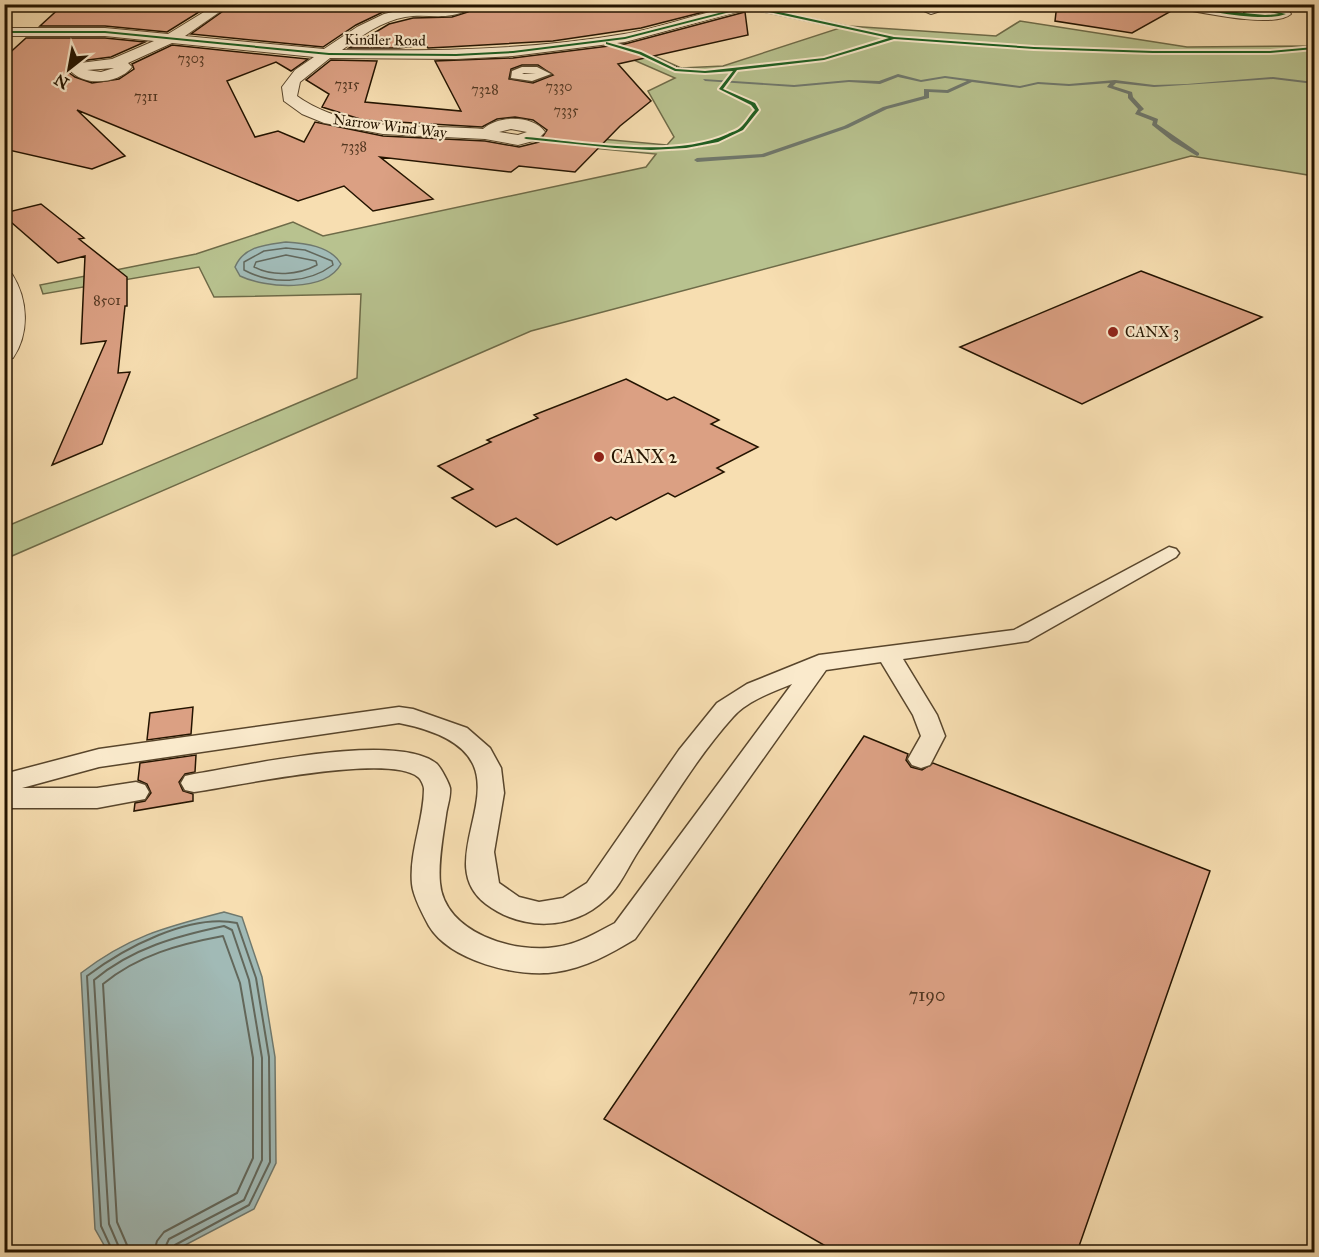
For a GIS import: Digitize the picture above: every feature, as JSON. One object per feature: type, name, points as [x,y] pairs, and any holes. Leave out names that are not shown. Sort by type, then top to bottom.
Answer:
[{"type":"street","points":[[114,63],[206,19],[225,4]]},
{"type":"street","points":[[329,54],[383,19],[428,7],[437,13],[454,11],[462,7],[456,4]]},
{"type":"street","name":"Kindler Road","points":[[4,32],[105,32],[329,54],[410,56],[513,52],[601,42],[649,33],[760,4]]},
{"type":"street","points":[[914,4],[938,10],[947,7],[943,4]]},
{"type":"street","points":[[1177,4],[1244,12]]},
{"type":"street","points":[[701,7],[727,13]]},
{"type":"street","name":"Narrow Wind Way","points":[[329,54],[300,73],[288,90],[290,98],[310,113],[379,128],[488,134],[501,140],[526,138]]},
{"type":"street","points":[[4,279],[10,287],[14,307],[12,326],[4,352]]},
{"type":"lane","points":[[513,52],[527,70]]},
{"type":"lane","points":[[4,784],[99,758],[399,715],[425,719],[460,734],[482,755],[491,782],[480,861],[487,889],[510,906],[539,914],[570,908],[597,891],[688,756],[726,709],[755,690],[819,663],[1020,636],[1168,553]]},
{"type":"lane","points":[[888,654],[925,715],[933,736],[921,759]]},
{"type":"lane","points":[[194,783],[352,759],[404,761],[428,771],[437,787],[430,830],[426,885],[441,920],[472,947],[510,958],[555,960],[591,950],[625,931],[819,663]]},
{"type":"lane","points":[[4,798],[97,798],[136,792]]},
{"type":"path","points":[[781,14],[894,38],[1034,48],[1153,52],[1270,52],[1314,48]]},
{"type":"path","points":[[601,42],[640,53],[675,70],[719,71],[751,66],[789,65],[840,56],[894,38]]},
{"type":"path","points":[[526,138],[656,150],[717,140],[739,130],[757,110],[745,99],[723,91],[722,86],[736,69]]},
{"type":"path","points":[[719,71],[730,76]]},
{"type":"green space","points":[[767,9],[848,26],[996,36],[1020,21],[1187,47],[1314,46],[1314,176],[1191,156],[531,331],[5,559],[5,527],[357,378],[361,294],[214,297],[199,267],[43,294],[40,285],[196,254],[293,222],[323,236],[646,167],[656,154],[548,144],[557,135],[667,145],[674,137],[648,91],[675,78],[604,47],[626,43],[681,68],[723,66],[840,28],[759,11]]},
{"type":"water","points":[[286,242],[324,249],[337,258],[341,264],[322,280],[309,284],[279,285],[240,276],[235,267],[244,255],[256,248]]},
{"type":"water","points":[[224,912],[242,917],[262,977],[275,1057],[276,1163],[254,1209],[172,1252],[108,1252],[95,1229],[81,973],[132,941]]},
{"type":"building","points":[[64,4],[212,4],[167,32],[105,26],[40,26]]},
{"type":"building","points":[[233,4],[448,5],[410,6],[383,12],[356,25],[323,47],[191,34]]},
{"type":"building","points":[[469,4],[735,4],[641,28],[553,41],[428,48],[426,45],[399,48],[349,48],[389,24],[413,18],[452,17],[468,12]]},
{"type":"building","points":[[1057,4],[1169,4],[1175,9],[1132,33],[1055,21]]},
{"type":"building","points":[[745,12],[748,35],[618,64],[651,101],[620,126],[575,172],[519,166],[511,172],[380,157],[433,199],[373,211],[344,186],[298,201],[77,110],[125,156],[92,169],[4,149],[4,58],[26,38],[105,38],[145,42],[111,57],[80,61],[69,68],[68,72],[75,77],[92,83],[119,79],[134,69],[132,64],[172,45],[308,59],[291,71],[276,62],[227,81],[255,137],[278,131],[304,142],[315,122],[383,136],[485,141],[519,147],[539,142],[547,130],[533,120],[515,117],[497,119],[482,127],[363,120],[322,107],[329,94],[306,80],[331,60],[377,61],[365,102],[461,111],[435,61],[513,58],[625,44]],"holes":[[[522,65],[538,65],[553,75],[533,83],[509,79],[511,69]]]},
{"type":"building","points":[[41,204],[84,238],[79,239],[127,277],[127,306],[125,306],[118,373],[130,372],[102,444],[52,465],[106,341],[81,344],[85,256],[58,263],[4,216],[4,213]]},
{"type":"building","name":"CANX 3","points":[[1141,271],[1262,317],[1082,404],[960,347]]},
{"type":"building","name":"CANX 2","points":[[626,379],[667,400],[674,397],[719,420],[711,424],[758,447],[717,468],[724,472],[675,497],[668,493],[616,520],[611,517],[557,545],[516,518],[496,527],[452,498],[473,489],[438,466],[491,442],[487,440],[538,418],[534,415]]},
{"type":"building","points":[[193,707],[191,734],[147,740],[150,713]]},
{"type":"building","points":[[864,736],[908,754],[906,760],[911,767],[922,770],[933,763],[1210,871],[1077,1252],[836,1252],[604,1119]]},
{"type":"building","points":[[196,755],[195,772],[185,774],[179,782],[183,791],[193,794],[193,801],[134,811],[135,803],[145,801],[151,793],[147,784],[138,780],[140,763]]},
{"type":"waterway","points":[[705,80],[794,86],[849,81],[880,83],[898,75],[921,81],[945,77],[1020,87],[1038,83],[1069,85],[1115,81]]},
{"type":"waterway","points":[[1115,81],[1154,86],[1273,78],[1314,83]]},
{"type":"waterway","points":[[1115,81],[1109,86],[1130,93],[1130,97],[1141,109],[1137,113],[1156,120],[1154,124],[1197,154]]},
{"type":"waterway","points":[[697,160],[762,156],[846,127],[885,108],[927,97],[926,90],[948,92],[970,82]]},
{"type":"cycle path","points":[[4,32],[105,32],[329,54],[456,55],[513,52],[625,38],[760,4]]},
{"type":"cycle path","points":[[1177,4],[1250,15],[1284,14],[1257,8],[1244,12]]},
{"type":"cycle path","points":[[761,9],[893,38]]},
{"type":"cycle path","points":[[526,138],[615,147],[651,148],[686,147],[717,141],[741,129],[757,110],[753,104],[721,89],[736,69],[824,59],[894,38],[1034,48],[1153,52],[1270,52],[1314,48]]},
{"type":"cycle path","points":[[607,43],[640,53],[675,70],[705,72],[736,69]]},
{"type":"place","name":"CANX 3","points":[[1113,332]]},
{"type":"place","name":"CANX 2","points":[[599,457]]}]
